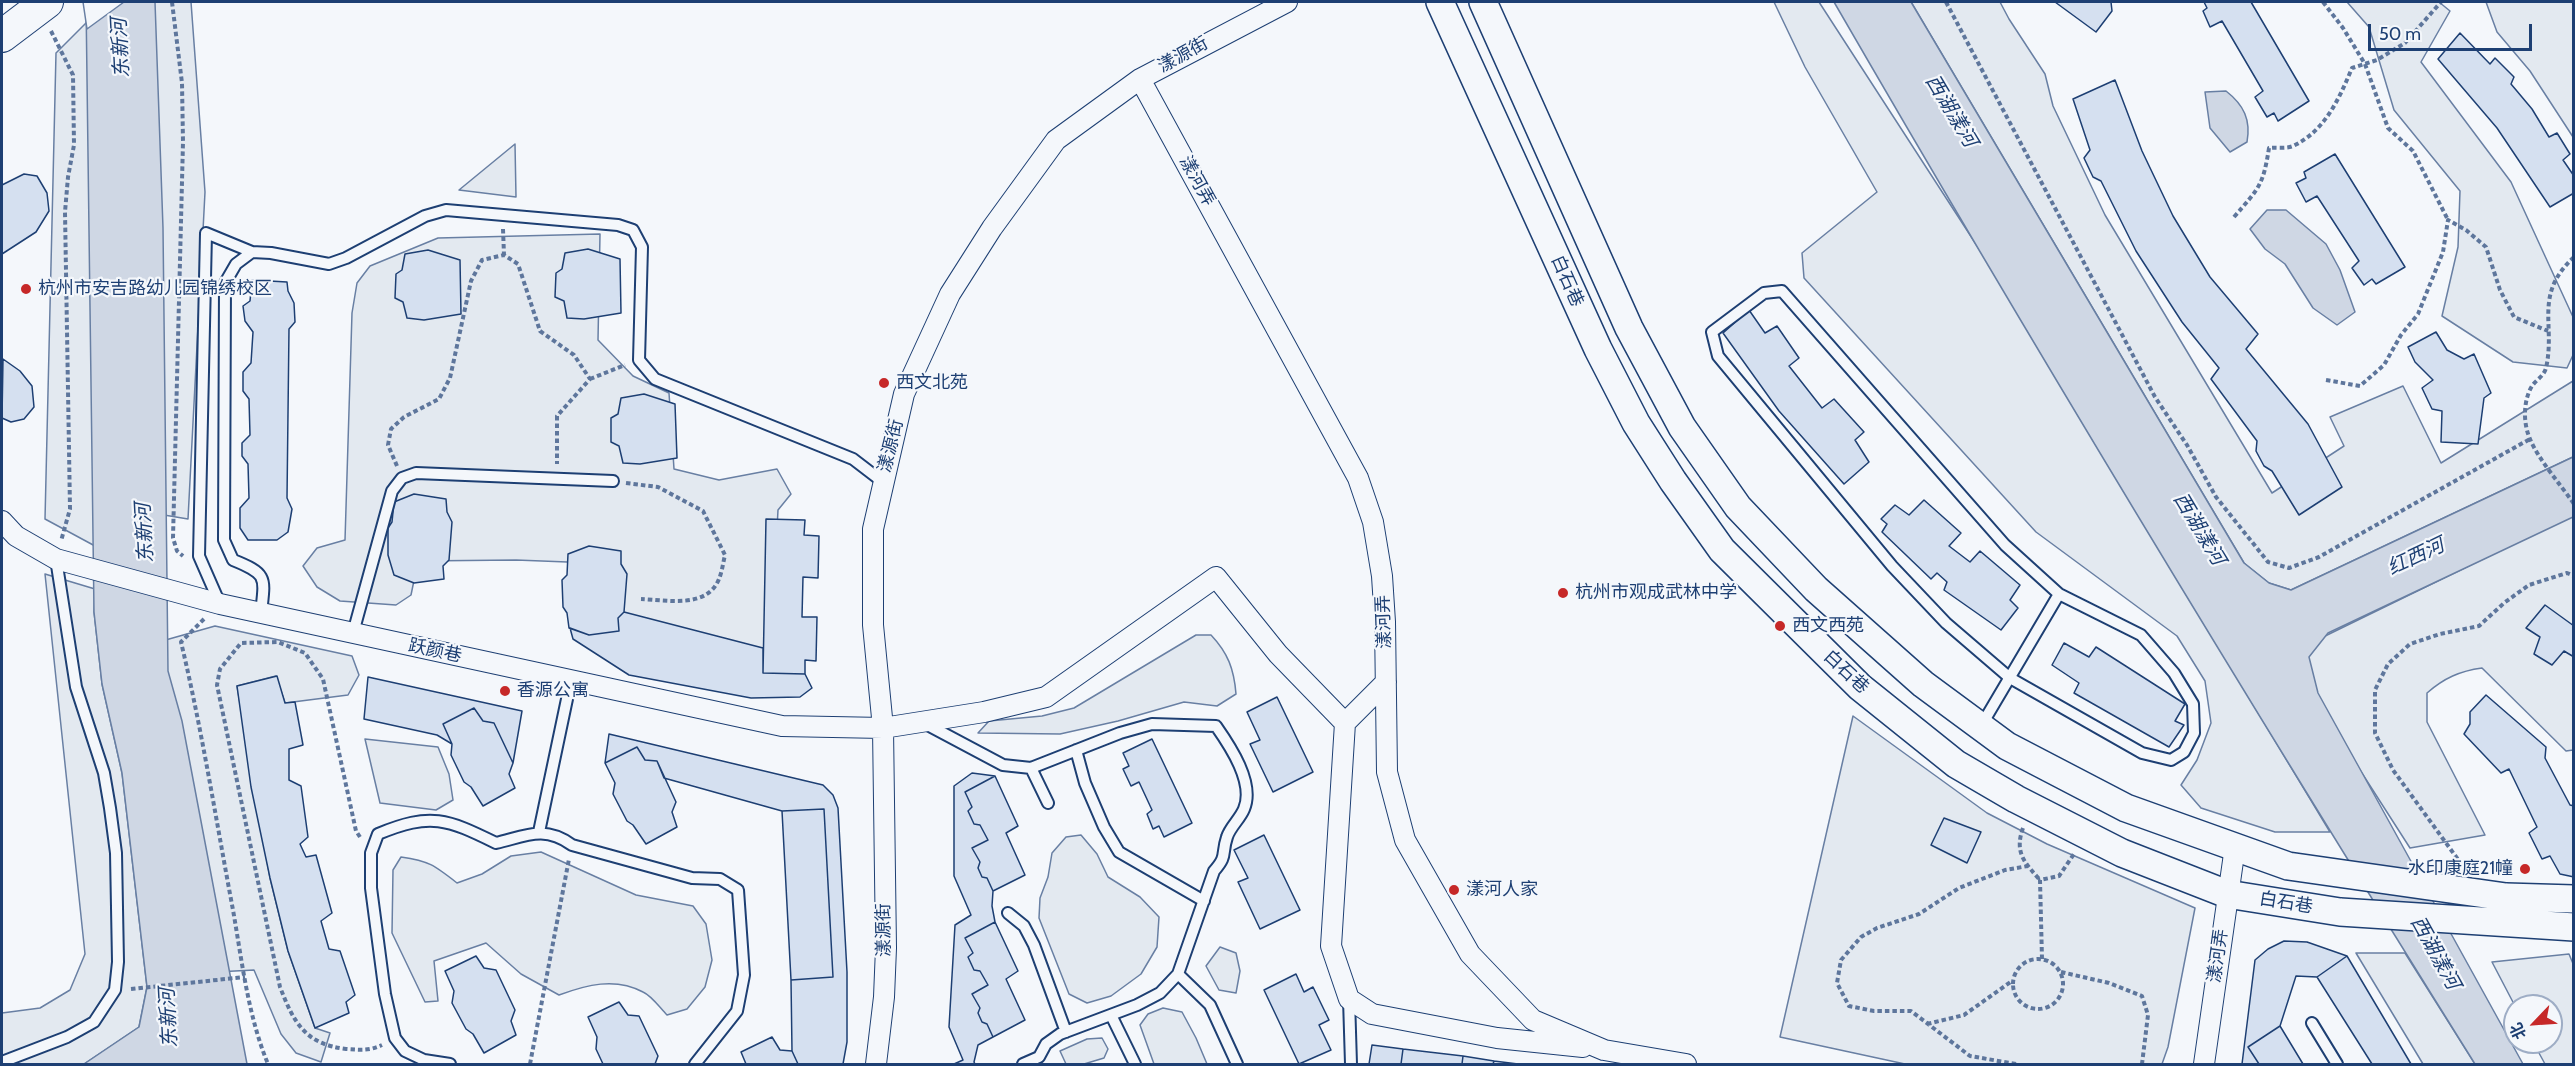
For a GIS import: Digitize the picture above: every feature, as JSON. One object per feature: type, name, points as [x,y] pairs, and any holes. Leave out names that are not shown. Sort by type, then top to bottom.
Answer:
[{"type":"main road","name":"白石巷","points":[[1440,2],[1598,349],[1636,423],[1673,481],[1722,550],[1860,687],[1956,764],[2031,807],[2122,853],[2227,894],[2340,912],[2574,927]]},
{"type":"main road","name":"白石巷","points":[[1483,2],[1629,328],[1682,427],[1738,507],[1816,589],[1923,684],[2007,746],[2126,808],[2288,866],[2506,897],[2574,898]]},
{"type":"main road","points":[[2,36],[42,5]]},
{"type":"street","name":"漾源街","points":[[876,1065],[884,997],[886,948],[883,728],[873,625],[873,529],[904,394],[950,294],[992,228],[1056,140],[1140,79],[1287,2]]},
{"type":"street","name":"漾河弄","points":[[1140,79],[1359,478],[1373,522],[1383,576],[1387,772],[1405,840],[1470,954],[1533,1020],[1604,1050],[1686,1065]]},
{"type":"street","name":"跃颜巷","points":[[2,521],[16,536],[56,559],[220,604],[782,726],[883,728],[984,712],[1046,697],[1216,577],[1278,654],[1345,723]]},
{"type":"street","points":[[1386,682],[1345,723],[1331,946],[1349,999],[1372,1014],[1497,1038],[1604,1050]]},
{"type":"street","name":"漾河弄","points":[[2204,1065],[2235,847]]},
{"type":"lane","points":[[220,604],[199,556],[206,233],[252,252],[271,253],[328,264],[346,258],[425,216],[446,210],[618,225],[633,230],[642,247],[639,360],[655,379],[853,459],[883,482]]},
{"type":"lane","points":[[252,252],[236,264],[225,283],[224,540],[233,560],[256,569],[264,584],[261,613]]},
{"type":"lane","points":[[1782,291],[2005,544],[2059,594],[2141,635],[2174,674],[2193,704],[2194,733],[2184,752],[2170,760],[2142,753],[2010,678],[1946,623],[1892,566],[1719,356],[1712,332],[1764,292],[1782,291]]},
{"type":"lane","points":[[353,633],[392,491],[402,478],[416,473],[613,481]]},
{"type":"lane","points":[[2,1062],[67,1037],[94,1022],[115,990],[118,962],[116,853],[110,808],[104,773],[76,687],[56,559]]},
{"type":"lane","points":[[1981,726],[2059,594]]},
{"type":"lane","points":[[539,832],[571,680]]},
{"type":"lane","points":[[922,722],[1003,765],[1031,768],[1152,724],[1216,726],[1232,749],[1244,777],[1245,807],[1227,836],[1224,860],[1214,871],[1178,974],[1160,993],[1066,1032],[1046,1044],[1041,1061],[1023,1065]]},
{"type":"lane","points":[[1076,750],[1085,783],[1104,827],[1119,852],[1204,901]]},
{"type":"lane","points":[[1031,768],[1048,803]]},
{"type":"lane","points":[[450,1065],[424,1060],[405,1051],[395,1038],[385,994],[371,888],[371,853],[378,834],[401,824],[429,820],[456,824],[496,843],[539,832],[558,835],[572,845],[692,878],[720,879],[738,890],[744,975],[737,1011],[695,1065]]},
{"type":"lane","points":[[1008,913],[1024,926],[1034,945],[1066,1032]]},
{"type":"lane","points":[[1178,974],[1210,1005],[1237,1065]]},
{"type":"lane","points":[[1349,999],[1351,1065]]},
{"type":"lane","points":[[1111,1015],[1135,1065]]},
{"type":"lane","points":[[2312,1023],[2337,1065]]},
{"type":"path","points":[[172,2],[182,83],[183,142],[173,538],[177,551],[205,574]]},
{"type":"path","points":[[1946,2],[2155,397],[2187,445],[2216,497],[2268,562],[2289,568],[2319,557],[2530,439]]},
{"type":"path","points":[[2323,2],[2365,63],[2388,128],[2413,151],[2448,220],[2466,230],[2486,247],[2500,290],[2514,317],[2548,332]]},
{"type":"path","points":[[2234,217],[2260,188],[2265,174],[2269,148],[2291,147],[2318,128],[2335,107],[2352,68],[2377,60],[2405,43],[2441,2]]},
{"type":"path","points":[[42,5],[73,75],[75,110],[74,145],[65,212],[70,509],[56,559]]},
{"type":"path","points":[[502,215],[504,255]]},
{"type":"path","points":[[2326,380],[2360,386],[2384,364],[2401,335],[2418,314],[2443,252],[2448,220]]},
{"type":"path","points":[[402,478],[388,446],[391,429],[404,417],[439,399],[450,378],[471,281],[482,260],[504,255],[518,264],[540,331],[574,355],[590,379]]},
{"type":"path","points":[[2574,257],[2563,267],[2552,286],[2547,310],[2545,371],[2532,386],[2524,405],[2530,439],[2574,504]]},
{"type":"path","points":[[557,478],[557,416],[590,379],[639,360]]},
{"type":"path","points":[[613,481],[658,487],[703,511],[725,555],[718,581],[702,597],[686,601],[641,599]]},
{"type":"path","points":[[2469,870],[2460,864],[2393,770],[2375,733],[2375,690],[2388,664],[2410,644],[2440,634],[2479,626],[2504,603],[2529,585],[2567,573],[2574,576]]},
{"type":"path","points":[[220,604],[181,642],[199,724],[245,976],[260,1046],[268,1065]]},
{"type":"path","points":[[371,853],[356,831],[323,679],[305,653],[278,642],[241,643],[220,669],[217,685],[280,987],[292,1017],[312,1040],[336,1047],[368,1051],[395,1038]]},
{"type":"path","points":[[2031,807],[2020,837],[2021,858],[2040,880],[2042,958]]},
{"type":"path","points":[[2040,880],[2059,876],[2072,860],[2082,833]]},
{"type":"path","points":[[530,1065],[572,845]]},
{"type":"path","points":[[2016,1065],[1970,1056],[1911,1011],[1874,1011],[1849,1006],[1837,983],[1841,960],[1861,937],[1876,927],[1918,914],[1959,888],[1975,881],[2006,870],[2028,866]]},
{"type":"path","points":[[1926,1024],[1964,1015],[2013,980],[2020,966],[2034,958],[2042,958],[2056,965],[2061,972],[2064,989],[2060,998],[2047,1008],[2038,1010],[2022,1003],[2016,996],[2013,980]]},
{"type":"path","points":[[2061,972],[2109,983],[2142,996],[2148,1014],[2142,1065]]},
{"type":"path","points":[[115,990],[245,976]]},
{"type":"shaded area","points":[[152,2],[191,2],[205,192],[188,519],[158,514]]},
{"type":"shaded area","points":[[1774,2],[1819,2],[1983,255],[2330,832],[2275,832],[2201,808],[2181,785],[2197,760],[2211,723],[2205,681],[2177,636],[2036,532],[1804,278],[1802,253],[1877,192],[1805,67]]},
{"type":"shaded area","points":[[1911,2],[2000,2],[2045,74],[2053,106],[2105,215],[2272,493],[2344,446],[2330,417],[2403,386],[2441,463],[2573,381],[2573,457],[2291,590],[2269,583],[2244,563]]},
{"type":"shaded area","points":[[2347,2],[2439,2],[2450,11],[2421,62],[2511,182],[2573,317],[2573,355],[2567,368],[2513,362],[2442,316],[2458,247],[2460,191],[2394,110],[2369,27]]},
{"type":"shaded area","points":[[2486,2],[2573,2],[2573,137],[2530,71],[2497,32]]},
{"type":"shaded area","points":[[87,22],[95,546],[45,519],[56,53]]},
{"type":"shaded area","points":[[515,144],[516,197],[459,190]]},
{"type":"shaded area","points":[[600,234],[598,340],[633,376],[669,393],[674,469],[719,480],[777,469],[791,494],[778,510],[770,662],[600,617],[593,563],[516,560],[418,561],[411,595],[396,605],[340,601],[317,587],[303,566],[317,548],[345,540],[352,313],[357,283],[370,266],[438,238]]},
{"type":"shaded area","points":[[2573,515],[2573,750],[2566,751],[2482,668],[2459,673],[2446,679],[2427,693],[2427,722],[2485,835],[2410,848],[2297,672],[2321,638]]},
{"type":"shaded area","points":[[45,574],[95,589],[94,612],[102,684],[122,773],[147,987],[139,1027],[84,1064],[2,1064],[2,1013],[40,1008],[70,990],[85,954]]},
{"type":"shaded area","points":[[215,626],[352,656],[359,675],[348,695],[285,703],[276,676],[237,686],[270,878],[288,951],[315,1028],[330,1033],[321,1062],[296,1053],[281,1034],[254,970],[216,972],[155,643]]},
{"type":"shaded area","points":[[1196,635],[1211,635],[1222,648],[1232,669],[1236,694],[1217,706],[1184,702],[1118,721],[1060,734],[978,733],[989,721],[1042,716],[1074,708]]},
{"type":"shaded area","points":[[1853,716],[1987,813],[2047,844],[2195,908],[2168,1047],[2162,1064],[1905,1064],[1780,1037]]},
{"type":"shaded area","points":[[365,739],[438,747],[449,774],[453,800],[436,810],[380,803]]},
{"type":"shaded area","points":[[1081,835],[1097,854],[1108,877],[1140,897],[1159,917],[1157,947],[1141,974],[1111,996],[1087,1003],[1069,994],[1039,918],[1040,898],[1048,877],[1052,853],[1066,837]]},
{"type":"shaded area","points":[[541,852],[636,895],[693,906],[706,924],[712,960],[705,987],[687,1009],[667,1015],[646,994],[622,985],[601,984],[559,995],[521,974],[486,943],[434,961],[438,1001],[425,1002],[392,933],[393,870],[401,857],[431,865],[457,883],[482,874],[511,856]]},
{"type":"shaded area","points":[[1220,947],[1236,953],[1240,971],[1236,993],[1219,990],[1206,966]]},
{"type":"shaded area","points":[[2356,953],[2405,953],[2475,1064],[2423,1064]]},
{"type":"shaded area","points":[[2569,954],[2574,966],[2573,1064],[2545,1064],[2540,1054],[2563,1054],[2563,994],[2509,994],[2492,962]]},
{"type":"shaded area","points":[[1163,1008],[1182,1012],[1207,1064],[1154,1064],[1140,1025],[1148,1014]]},
{"type":"shaded area","points":[[1102,1038],[1108,1049],[1104,1058],[1084,1064],[1066,1064],[1060,1051],[1087,1039]]},
{"type":"water","name":"东新河","points":[[86,2],[155,2],[163,228],[168,671],[182,721],[247,1064],[84,1064],[139,1027],[147,987],[122,773],[102,684],[94,612]]},
{"type":"water","points":[[1834,2],[1911,2],[2244,563],[2269,583],[2291,590],[2573,457],[2573,517],[2328,633],[2309,657],[2318,693],[2503,1028],[2503,1054],[2517,1054],[2523,1064],[2475,1064],[2150,536]]},
{"type":"water","points":[[2226,91],[2242,107],[2248,127],[2247,142],[2230,152],[2210,128],[2205,92]]},
{"type":"water","points":[[2267,210],[2286,210],[2326,244],[2340,270],[2355,312],[2337,325],[2313,308],[2285,264],[2265,249],[2250,229]]},
{"type":"pier","points":[[83,2],[124,2],[87,29]]},
{"type":"building","points":[[2055,2],[2111,2],[2112,11],[2096,32]]},
{"type":"building","points":[[2204,2],[2251,2],[2309,101],[2278,121],[2274,113],[2267,117],[2255,97],[2263,91],[2222,21],[2210,27],[2203,11],[2207,8]]},
{"type":"building","points":[[2460,33],[2490,64],[2495,58],[2514,77],[2511,84],[2532,109],[2549,137],[2557,133],[2570,154],[2563,160],[2574,176],[2574,193],[2550,207],[2497,128],[2438,59]]},
{"type":"building","points":[[2115,80],[2142,151],[2173,216],[2210,277],[2258,334],[2246,349],[2308,424],[2342,487],[2299,515],[2272,471],[2264,466],[2256,451],[2257,441],[2211,379],[2219,368],[2182,322],[2136,251],[2101,181],[2093,177],[2084,158],[2090,150],[2073,99]]},
{"type":"building","points":[[2335,154],[2405,267],[2376,284],[2372,279],[2364,285],[2352,268],[2359,261],[2317,196],[2306,202],[2296,183],[2306,178],[2304,172]]},
{"type":"building","points":[[24,174],[37,176],[47,193],[49,211],[36,232],[2,254],[2,185]]},
{"type":"building","points":[[588,249],[620,259],[621,313],[584,319],[567,318],[564,301],[555,297],[556,273],[562,269],[565,253]]},
{"type":"building","points":[[428,250],[460,260],[461,314],[424,320],[407,318],[403,302],[395,298],[396,274],[402,270],[405,254]]},
{"type":"building","points":[[252,280],[287,282],[288,291],[294,303],[295,322],[289,329],[287,498],[292,509],[288,532],[277,540],[248,540],[240,528],[240,508],[249,498],[248,464],[242,456],[242,443],[250,435],[249,399],[243,391],[243,372],[251,363],[253,332],[245,321],[243,306],[250,301]]},
{"type":"building","points":[[1749,310],[1765,333],[1777,326],[1799,358],[1789,366],[1822,408],[1834,399],[1864,432],[1855,440],[1869,462],[1844,484],[1779,411],[1723,333]]},
{"type":"building","points":[[2436,332],[2447,350],[2464,359],[2474,354],[2491,393],[2484,398],[2478,444],[2441,442],[2442,411],[2432,409],[2422,388],[2433,380],[2415,362],[2408,347]]},
{"type":"building","points":[[3,359],[20,371],[32,386],[34,407],[24,419],[11,422],[2,418]]},
{"type":"building","points":[[644,394],[675,404],[677,458],[640,464],[623,463],[619,446],[611,442],[611,418],[618,414],[621,398]]},
{"type":"building","points":[[414,494],[446,499],[447,512],[452,522],[449,560],[443,566],[444,579],[414,583],[394,575],[388,555],[388,528],[392,522],[394,502]]},
{"type":"building","points":[[1924,500],[1961,533],[1949,546],[1970,562],[1980,551],[2020,585],[2010,600],[2018,608],[2001,630],[1944,590],[1947,582],[1937,573],[1931,579],[1882,532],[1887,524],[1881,519],[1895,505],[1909,515]]},
{"type":"building","points":[[766,519],[805,520],[804,535],[819,536],[818,578],[803,577],[802,617],[817,617],[816,661],[805,660],[805,674],[763,673]]},
{"type":"building","points":[[589,546],[621,551],[621,564],[627,574],[624,612],[618,618],[619,631],[589,635],[569,628],[567,613],[563,607],[562,580],[567,575],[568,554]]},
{"type":"building","points":[[2545,605],[2574,626],[2574,657],[2564,651],[2552,665],[2534,654],[2540,637],[2526,628]]},
{"type":"building","points":[[624,612],[763,648],[763,673],[805,674],[812,688],[800,697],[751,698],[629,675],[573,639],[570,628],[589,635],[619,631],[618,618]]},
{"type":"building","points":[[2064,643],[2089,657],[2096,647],[2185,704],[2175,721],[2184,725],[2169,747],[2074,693],[2079,683],[2052,665]]},
{"type":"building","points":[[277,676],[285,703],[295,702],[303,745],[289,749],[289,780],[301,786],[308,837],[300,844],[306,857],[316,855],[332,913],[321,921],[329,949],[340,951],[355,995],[346,1002],[349,1013],[315,1028],[288,951],[270,878],[251,787],[237,686]]},
{"type":"building","points":[[368,677],[522,711],[513,763],[494,723],[483,721],[474,708],[443,724],[452,744],[437,735],[364,719]]},
{"type":"building","points":[[2486,695],[2546,747],[2545,758],[2570,805],[2574,806],[2574,877],[2560,874],[2550,856],[2542,859],[2529,833],[2537,827],[2509,769],[2501,773],[2464,734],[2470,724],[2470,712]]},
{"type":"building","points":[[1277,697],[1313,772],[1273,792],[1250,744],[1260,740],[1247,712]]},
{"type":"building","points":[[474,708],[483,721],[494,723],[513,763],[509,774],[515,788],[483,806],[471,787],[464,782],[451,755],[452,744],[443,724]]},
{"type":"building","points":[[609,734],[823,785],[833,795],[838,808],[847,972],[847,1042],[843,1064],[798,1064],[792,1051],[791,980],[833,977],[824,809],[782,811],[664,778],[657,761],[645,760],[637,747],[605,763]]},
{"type":"building","points":[[1152,739],[1192,823],[1164,837],[1159,826],[1153,829],[1147,814],[1152,810],[1139,782],[1131,786],[1123,769],[1129,766],[1123,753]]},
{"type":"building","points":[[637,747],[645,760],[657,761],[676,802],[672,812],[677,827],[646,844],[633,825],[627,821],[613,794],[615,783],[605,763]]},
{"type":"building","points":[[972,773],[995,776],[965,792],[972,807],[968,811],[974,824],[980,825],[988,840],[972,848],[980,862],[978,868],[982,877],[987,878],[993,891],[992,906],[995,922],[965,938],[973,953],[968,957],[974,970],[980,971],[988,985],[972,994],[980,1008],[978,1013],[982,1022],[987,1024],[993,1037],[978,1045],[975,1064],[954,1064],[963,1060],[949,1027],[955,925],[971,915],[954,876],[954,786]]},
{"type":"building","points":[[995,776],[1018,826],[1006,833],[1025,875],[993,891],[987,878],[982,877],[978,868],[980,862],[972,848],[988,840],[980,825],[974,824],[968,811],[972,807],[965,792]]},
{"type":"building","points":[[824,809],[833,977],[791,980],[782,811]]},
{"type":"building","points":[[1944,818],[1981,832],[1967,863],[1931,845]]},
{"type":"building","points":[[1264,835],[1300,910],[1260,929],[1238,882],[1248,878],[1234,850]]},
{"type":"building","points":[[995,922],[1018,971],[1006,979],[1025,1020],[993,1037],[987,1024],[982,1022],[978,1013],[980,1008],[972,994],[988,985],[980,971],[974,970],[968,957],[973,953],[965,938]]},
{"type":"building","points":[[2284,941],[2307,942],[2347,956],[2317,977],[2296,976],[2280,1026],[2248,1047],[2259,1064],[2242,1064],[2255,960],[2268,949]]},
{"type":"building","points":[[476,956],[484,968],[496,970],[515,1010],[511,1021],[516,1035],[484,1053],[473,1034],[466,1029],[452,1003],[454,991],[445,971]]},
{"type":"building","points":[[2347,956],[2411,1064],[2372,1064],[2317,977]]},
{"type":"building","points":[[1296,974],[1304,992],[1313,987],[1329,1020],[1319,1025],[1331,1050],[1299,1064],[1264,990]]},
{"type":"building","points":[[619,1002],[628,1015],[639,1016],[658,1056],[655,1064],[603,1064],[596,1049],[597,1037],[588,1017]]},
{"type":"building","points":[[2280,1026],[2303,1064],[2259,1064],[2248,1047]]},
{"type":"building","points":[[772,1037],[780,1050],[792,1051],[798,1064],[746,1064],[741,1052]]},
{"type":"building","points":[[1372,1045],[1403,1049],[1401,1064],[1369,1064]]},
{"type":"building","points":[[1403,1049],[1463,1056],[1462,1064],[1401,1064]]},
{"type":"building","points":[[1463,1056],[1494,1061],[1493,1064],[1462,1064]]},
{"type":"building","points":[[1494,1061],[1518,1064],[1493,1064]]},
{"type":"place","name":"杭州市安吉路幼儿园锦绣校区","points":[[26,289]]},
{"type":"place","name":"西文北苑","points":[[884,383]]},
{"type":"place","name":"杭州市观成武林中学","points":[[1563,593]]},
{"type":"place","name":"西文西苑","points":[[1780,626]]},
{"type":"place","name":"香源公寓","points":[[505,691]]},
{"type":"place","name":"水印康庭21幢","points":[[2525,869]]},
{"type":"place","name":"漾河人家","points":[[1454,890]]},
{"type":"water label","name":"西湖漾河","points":[[1951,111]]},
{"type":"water label","name":"西湖漾河","points":[[2199,529]]},
{"type":"water label","name":"红西河","points":[[2416,557]]},
{"type":"water label","name":"西湖漾河","points":[[2435,953]]}]
